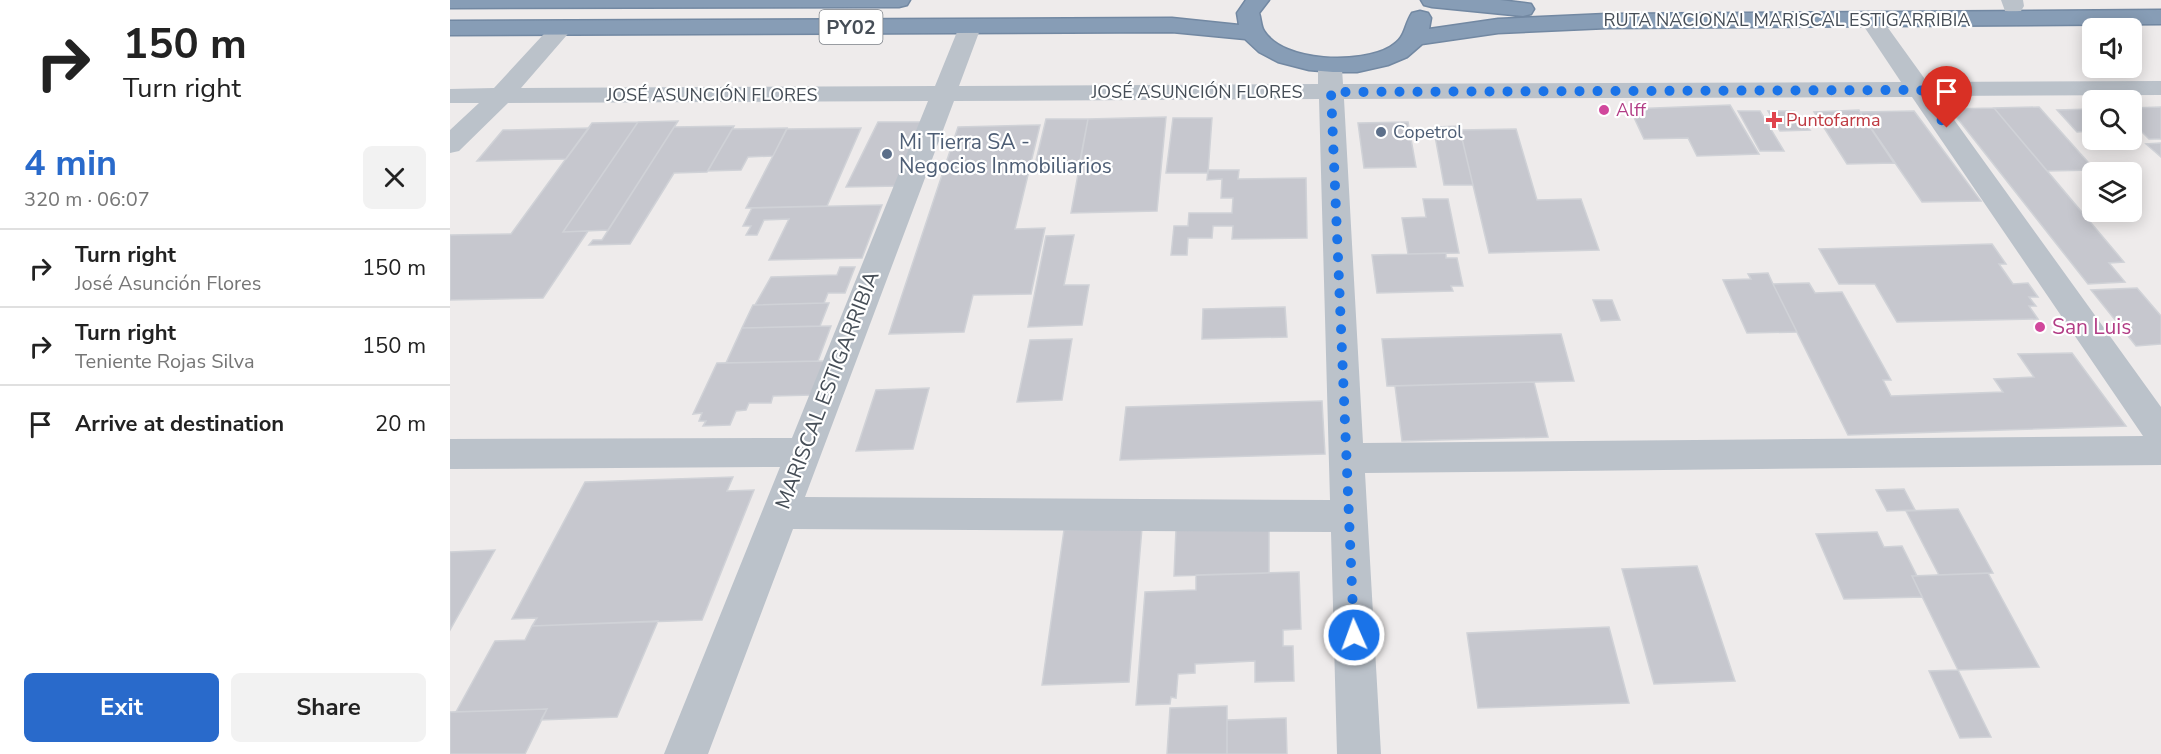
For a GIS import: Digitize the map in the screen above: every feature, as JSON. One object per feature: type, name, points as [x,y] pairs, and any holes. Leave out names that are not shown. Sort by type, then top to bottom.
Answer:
[{"type":"highway","name":"PY02","points":[[450,1],[899,0]]},
{"type":"highway","points":[[1258,0],[1248,13],[1252,33],[1264,45],[1282,55],[1305,62],[1331,78],[1359,64],[1385,57],[1406,46],[1414,38],[1421,16],[1409,0]]},
{"type":"highway","name":"RUTA NACIONAL MARISCAL ESTIGARRIBIA","points":[[1432,0],[1510,9],[2012,3],[2161,6]]},
{"type":"highway","name":"RUTA NACIONAL MARISCAL ESTIGARRIBIA","points":[[1414,38],[1498,26],[1596,22],[2161,17]]},
{"type":"highway","name":"PY02","points":[[450,28],[1172,25],[1252,33]]},
{"type":"street","points":[[1870,19],[2161,434]]},
{"type":"street","name":"MARISCAL ESTIGARRIBIA","points":[[686,754],[942,93],[970,27]]},
{"type":"street","points":[[450,145],[501,96],[562,28]]},
{"type":"street","points":[[1331,78],[1359,754]]},
{"type":"street","name":"JOSÉ ASUNCIÓN FLORES","points":[[450,96],[942,93],[1331,78],[1921,90],[2161,88]]},
{"type":"street","points":[[1347,458],[2161,450]]},
{"type":"street","points":[[450,454],[803,452]]},
{"type":"street","points":[[780,513],[1349,516]]},
{"type":"building","points":[[1730,105],[1759,154],[1697,156],[1688,138],[1644,139],[1630,109]]},
{"type":"building","points":[[2039,107],[2088,162],[2082,162],[2082,170],[2047,171],[1994,108]]},
{"type":"building","points":[[2161,107],[2161,139],[2149,139],[2142,132],[2142,108]]},
{"type":"building","points":[[1994,108],[2082,212],[2082,222],[2090,222],[2124,262],[2109,263],[2125,282],[2088,284],[1950,109]]},
{"type":"building","points":[[2082,109],[2082,132],[2077,132],[2057,110]]},
{"type":"building","points":[[1859,110],[1894,163],[1847,164],[1814,112]]},
{"type":"building","points":[[1738,111],[1760,111],[1784,151],[1760,151]]},
{"type":"building","points":[[1768,111],[1794,111],[1810,130],[1780,131]]},
{"type":"building","points":[[1914,111],[1981,201],[1922,202],[1860,112]]},
{"type":"building","points":[[1166,117],[1157,211],[1071,213],[1088,119]]},
{"type":"building","points":[[1173,118],[1212,118],[1208,173],[1166,173]]},
{"type":"building","points":[[1046,119],[1088,119],[1078,171],[1033,173]]},
{"type":"building","points":[[678,121],[608,230],[563,232],[638,122]]},
{"type":"building","points":[[638,122],[563,232],[588,231],[543,298],[450,300],[450,235],[511,234],[592,123]]},
{"type":"building","name":"Mi Tierra SA - Negocios Inmobiliarios","points":[[878,122],[923,122],[899,186],[846,187]]},
{"type":"building","points":[[1408,122],[1416,167],[1364,168],[1358,123]]},
{"type":"building","points":[[1040,125],[1015,229],[1045,228],[1031,294],[973,295],[964,332],[889,334],[958,127]]},
{"type":"building","points":[[734,126],[707,172],[674,173],[630,244],[589,245],[593,240],[602,240],[674,127]]},
{"type":"building","points":[[1459,126],[1473,185],[1444,185],[1435,136],[1439,136],[1437,127]]},
{"type":"building","points":[[589,128],[566,159],[477,161],[503,130]]},
{"type":"building","points":[[787,128],[773,156],[748,157],[741,170],[708,171],[732,129]]},
{"type":"building","points":[[861,128],[827,206],[746,208],[787,129]]},
{"type":"building","points":[[1516,129],[1537,200],[1581,199],[1599,250],[1489,253],[1460,130]]},
{"type":"building","points":[[2161,143],[2161,157],[2146,144]]},
{"type":"building","points":[[1208,170],[1239,170],[1238,179],[1306,178],[1307,238],[1232,239],[1233,226],[1213,226],[1212,238],[1188,238],[1187,255],[1171,255],[1174,226],[1188,226],[1189,213],[1232,213],[1233,198],[1221,198],[1222,179],[1207,180]]},
{"type":"building","points":[[1423,199],[1448,199],[1459,253],[1408,254],[1402,218],[1426,217]]},
{"type":"building","points":[[882,205],[862,258],[769,260],[789,219],[764,220],[757,235],[746,235],[751,226],[743,226],[752,208]]},
{"type":"building","points":[[1074,235],[1064,285],[1089,285],[1082,325],[1028,327],[1046,236]]},
{"type":"building","points":[[1992,244],[2006,264],[1999,264],[2013,284],[2028,283],[2038,297],[2029,297],[2036,306],[2029,306],[2038,319],[1897,322],[1875,284],[1839,284],[1819,249]]},
{"type":"building","points":[[1446,253],[1446,258],[1457,258],[1463,286],[1451,286],[1453,291],[1377,293],[1372,255]]},
{"type":"building","points":[[840,267],[855,267],[845,293],[828,293],[824,303],[755,305],[771,277],[837,275]]},
{"type":"building","points":[[1768,273],[1797,332],[1747,333],[1723,280],[1751,279],[1748,274]]},
{"type":"building","points":[[1809,283],[1815,293],[1842,292],[1891,380],[1883,380],[1891,396],[2003,392],[1994,379],[2034,377],[2018,354],[2072,353],[2126,426],[1848,435],[1773,284]]},
{"type":"building","points":[[2137,288],[2161,316],[2161,344],[2136,346],[2091,290]]},
{"type":"building","points":[[1593,300],[1612,300],[1620,320],[1601,321]]},
{"type":"building","points":[[829,303],[820,326],[742,328],[753,305]]},
{"type":"building","points":[[1285,307],[1287,337],[1202,339],[1203,309]]},
{"type":"building","points":[[831,326],[818,361],[726,363],[742,328]]},
{"type":"building","points":[[1561,334],[1574,381],[1387,386],[1382,339]]},
{"type":"building","points":[[1072,339],[1062,400],[1017,402],[1030,340]]},
{"type":"building","points":[[825,361],[812,395],[773,396],[771,403],[749,403],[746,410],[736,411],[730,425],[703,426],[706,421],[699,421],[702,413],[693,414],[717,363]]},
{"type":"building","points":[[1534,382],[1548,437],[1402,441],[1395,386]]},
{"type":"building","points":[[929,388],[913,449],[856,451],[876,390]]},
{"type":"building","points":[[1322,401],[1325,454],[1120,460],[1126,407]]},
{"type":"building","points":[[733,477],[727,491],[754,490],[702,620],[532,626],[537,618],[512,619],[585,482]]},
{"type":"building","points":[[1904,489],[1915,510],[1887,511],[1876,490]]},
{"type":"building","points":[[1958,509],[1993,573],[1939,575],[1906,511]]},
{"type":"building","points":[[1269,526],[1269,573],[1174,576],[1176,529]]},
{"type":"building","points":[[1142,528],[1129,682],[1042,685],[1064,530]]},
{"type":"building","points":[[1877,532],[1884,547],[1902,546],[1917,576],[1912,576],[1922,597],[1844,599],[1816,534]]},
{"type":"building","points":[[495,550],[450,630],[450,552]]},
{"type":"building","points":[[1697,566],[1735,681],[1654,684],[1622,569]]},
{"type":"building","points":[[1299,572],[1301,629],[1283,630],[1283,646],[1293,646],[1294,681],[1255,682],[1255,661],[1195,664],[1195,673],[1178,674],[1176,698],[1171,697],[1170,704],[1136,705],[1145,592],[1196,590],[1196,575]]},
{"type":"building","points":[[1988,573],[2039,667],[1958,670],[1912,576]]},
{"type":"building","points":[[658,621],[617,717],[541,720],[547,709],[456,712],[495,641],[525,640],[532,626]]},
{"type":"building","points":[[1609,627],[1629,703],[1478,708],[1467,633]]},
{"type":"building","points":[[1958,670],[1991,737],[1960,738],[1929,671]]},
{"type":"building","points":[[1227,706],[1227,754],[1167,754],[1170,708]]},
{"type":"building","points":[[547,709],[525,754],[450,754],[450,712]]},
{"type":"building","points":[[1286,718],[1287,754],[1227,754],[1227,720]]},
{"type":"place","name":"Alff","points":[[1604,110]]},
{"type":"place","name":"Puntofarma","points":[[1774,120]]},
{"type":"place","name":"Copetrol","points":[[1381,132]]},
{"type":"place","name":"Mi Tierra SA - Negocios Inmobiliarios","points":[[887,154]]},
{"type":"place","name":"San Luis","points":[[2040,327]]},
{"type":"route","points":[[1354,635],[1331,92],[1921,90],[1947,128]]}]
